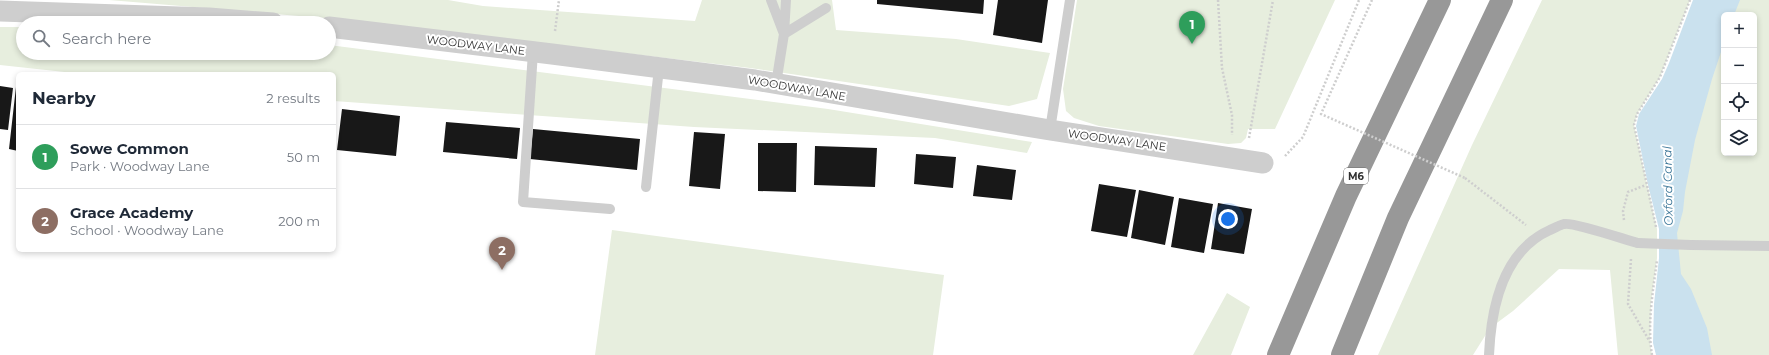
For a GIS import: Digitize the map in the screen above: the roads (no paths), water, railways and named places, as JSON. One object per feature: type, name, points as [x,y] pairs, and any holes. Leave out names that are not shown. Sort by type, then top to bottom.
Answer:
[{"type":"highway","name":"M6","points":[[1278,355],[1346,196],[1440,0]]},
{"type":"highway","points":[[1342,355],[1398,218],[1502,0]]},
{"type":"street","points":[[0,11],[149,16]]},
{"type":"street","name":"WOODWAY LANE","points":[[336,28],[755,80],[1050,130],[1247,160]]},
{"type":"lane","points":[[771,0],[784,34]]},
{"type":"lane","points":[[776,84],[784,34],[786,0]]},
{"type":"lane","points":[[1050,130],[1070,0]]},
{"type":"lane","points":[[784,34],[826,8]]},
{"type":"lane","points":[[543,53],[523,202],[610,209]]},
{"type":"lane","points":[[646,187],[659,68]]},
{"type":"lane","points":[[1489,355],[1490,328],[1500,286],[1522,249],[1539,235],[1565,223],[1638,243],[1769,246]]},
{"type":"water","name":"Oxford Canal","points":[[1693,0],[1740,0],[1735,12],[1721,12],[1721,52],[1695,140],[1683,211],[1677,233],[1681,274],[1691,289],[1707,328],[1712,355],[1656,355],[1653,343],[1654,304],[1659,258],[1659,229],[1636,126],[1639,114],[1662,79]]},
{"type":"place","name":"Sowe Common","points":[[1192,44]]},
{"type":"place","name":"Grace Academy","points":[[502,270]]}]
